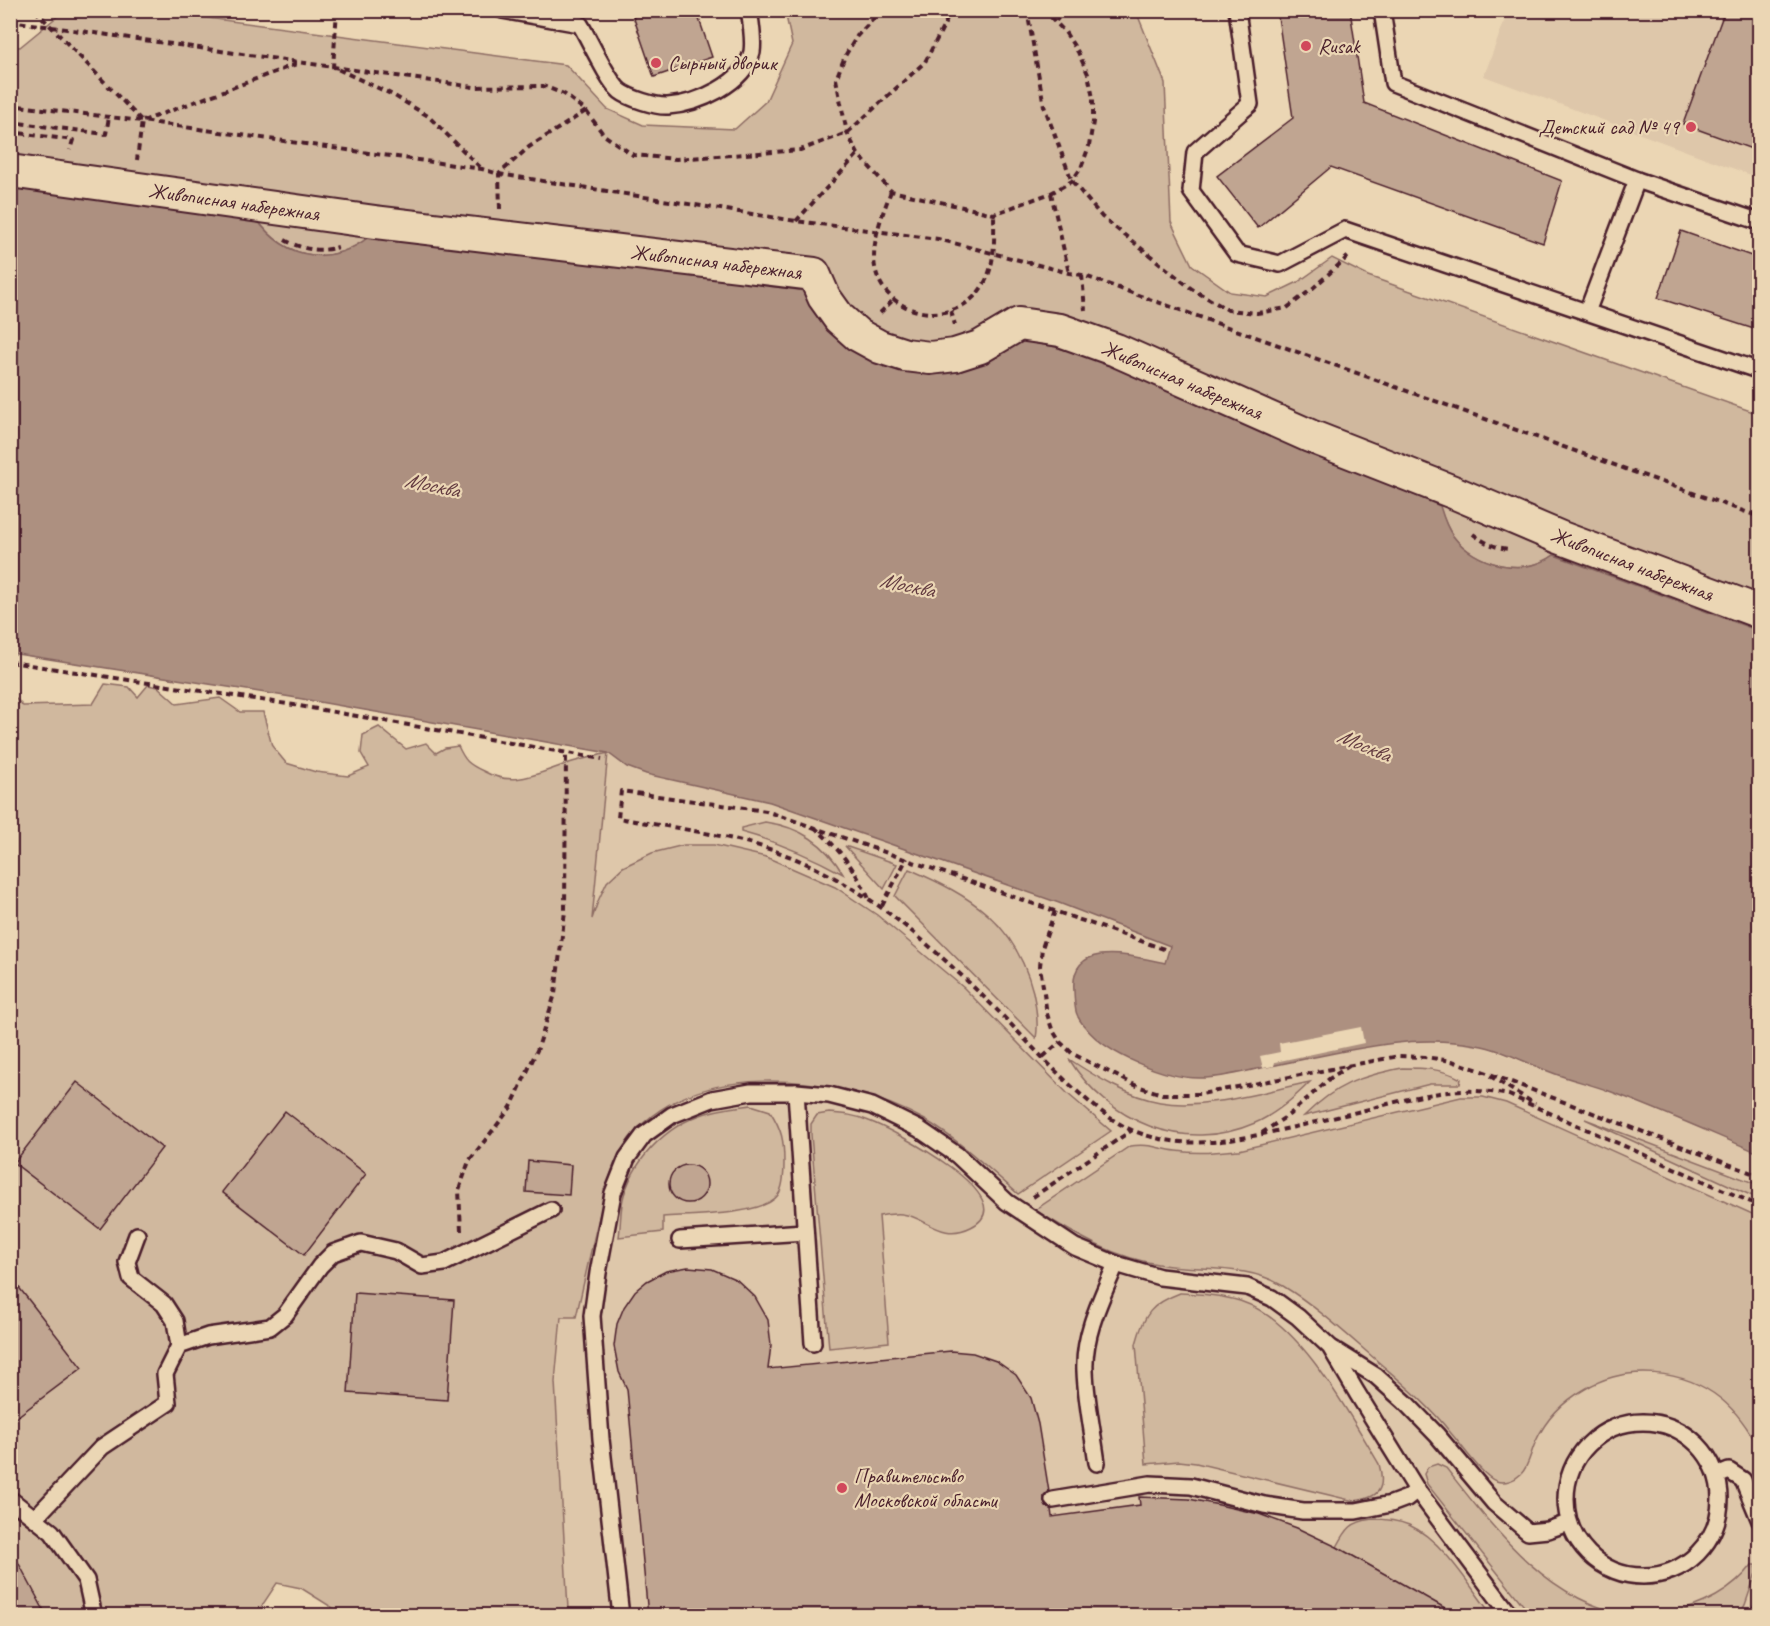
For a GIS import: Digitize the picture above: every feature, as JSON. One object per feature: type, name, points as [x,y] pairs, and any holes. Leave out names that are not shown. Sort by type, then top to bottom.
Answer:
[{"type":"street","name":"Живописная набережная","points":[[10,171],[375,222],[814,274],[824,297],[839,318],[858,335],[880,348],[905,355],[930,358],[955,355],[980,347],[1019,324],[1060,330],[1116,350],[1310,436],[1453,492],[1559,537],[1760,612]]},
{"type":"lane","points":[[502,10],[580,24],[604,69],[620,91],[642,101],[666,106],[694,101],[717,91],[738,77],[752,53],[749,10]]},
{"type":"lane","points":[[1237,10],[1250,104],[1195,152],[1191,191],[1237,254],[1280,264],[1344,230],[1760,371]]},
{"type":"lane","points":[[1382,10],[1393,83],[1637,180],[1760,222]]},
{"type":"lane","points":[[1587,312],[1637,180]]},
{"type":"lane","points":[[621,1616],[592,1316],[614,1193],[627,1158],[644,1135],[672,1114],[712,1098],[751,1092],[829,1095],[872,1106],[919,1129],[957,1155],[1016,1208],[1075,1247],[1116,1264],[1160,1277],[1247,1287],[1272,1298],[1298,1317],[1330,1347],[1376,1376],[1405,1402],[1437,1435],[1494,1503],[1528,1532],[1548,1530],[1568,1523]]},
{"type":"lane","points":[[796,1092],[813,1343]]},
{"type":"lane","points":[[179,1346],[208,1336],[270,1327],[285,1315],[320,1266],[333,1253],[361,1243],[396,1251],[422,1266],[444,1263],[551,1210]]},
{"type":"lane","points":[[680,1240],[805,1232]]},
{"type":"lane","points":[[35,1518],[102,1447],[168,1403],[165,1374],[179,1346],[175,1321],[164,1304],[131,1278],[127,1262],[137,1235]]},
{"type":"lane","points":[[1097,1463],[1084,1369],[1088,1339],[1096,1311],[1116,1264]]},
{"type":"lane","points":[[1330,1347],[1418,1490],[1511,1616]]},
{"type":"lane","points":[[1650,1421],[1679,1429],[1702,1448],[1718,1476],[1721,1506],[1712,1535],[1694,1559],[1666,1574],[1636,1577],[1607,1569],[1582,1549],[1568,1523],[1565,1491],[1573,1463],[1592,1439],[1619,1424],[1650,1421]]},
{"type":"lane","points":[[1718,1476],[1729,1472],[1743,1480],[1760,1521]]},
{"type":"lane","points":[[1053,1500],[1150,1484],[1191,1486],[1264,1505],[1303,1511],[1356,1511],[1391,1504],[1407,1498],[1418,1490]]},
{"type":"lane","points":[[10,1499],[52,1532],[86,1580],[94,1616]]},
{"type":"path","points":[[35,10],[142,121]]},
{"type":"path","points":[[333,67],[337,10]]},
{"type":"path","points":[[882,10],[857,36],[836,79],[847,133],[858,154],[891,191],[994,214],[1051,193],[1072,180],[1081,168],[1089,146],[1093,122],[1093,98],[1088,74],[1078,52],[1056,21],[1044,10]]},
{"type":"path","points":[[10,21],[474,87],[543,86],[564,94],[586,111],[604,135],[633,155],[676,159],[800,150],[847,133],[925,62],[952,10]]},
{"type":"path","points":[[1027,10],[1044,106],[1072,180],[1102,217],[1192,289],[1228,310],[1257,313],[1287,308],[1312,289],[1368,238]]},
{"type":"path","points":[[1056,21],[1063,10]]},
{"type":"path","points":[[142,121],[300,62]]},
{"type":"path","points":[[333,67],[393,94],[428,116],[482,169]]},
{"type":"path","points":[[10,105],[142,121],[482,169],[499,174],[796,221],[938,239],[994,252],[1082,275],[1760,517]]},
{"type":"path","points":[[499,174],[529,147],[586,111]]},
{"type":"path","points":[[10,122],[106,134],[109,117]]},
{"type":"path","points":[[133,187],[142,121]]},
{"type":"path","points":[[10,132],[73,140],[72,150],[62,149]]},
{"type":"path","points":[[796,221],[858,154]]},
{"type":"path","points":[[891,191],[877,233],[874,259],[877,274],[884,288],[894,299],[907,308],[921,313],[936,314],[951,311],[976,295],[985,282],[994,252],[994,214]]},
{"type":"path","points":[[1051,193],[1069,273]]},
{"type":"path","points":[[10,663],[294,705],[602,759]]},
{"type":"path","points":[[463,1254],[459,1190],[469,1161],[511,1107],[538,1048],[555,994],[565,910],[566,753]]},
{"type":"path","points":[[1164,949],[811,825],[750,808],[621,791],[618,818],[739,840],[769,849],[839,880],[882,906],[929,944],[1094,1104],[1117,1122],[1132,1130],[1177,1143],[1206,1144],[1260,1134],[1432,1093],[1485,1090],[1509,1095],[1760,1206]]},
{"type":"path","points":[[811,825],[844,856],[869,899]]},
{"type":"path","points":[[882,906],[907,858]]},
{"type":"path","points":[[1055,911],[1042,948],[1040,966],[1047,1014],[1052,1029],[1060,1042],[1072,1054],[1116,1076],[1162,1094],[1201,1094],[1399,1056],[1425,1057],[1482,1071],[1760,1176]]},
{"type":"path","points":[[1043,1057],[1060,1042]]},
{"type":"path","points":[[1260,1134],[1290,1114],[1329,1079],[1352,1064]]},
{"type":"path","points":[[1482,1071],[1549,1113]]},
{"type":"path","points":[[1016,1208],[1132,1130]]},
{"type":"shaded area","points":[[64,11],[154,11],[566,65],[607,109],[643,125],[735,129],[766,101],[792,44],[785,11],[1136,11],[1165,83],[1171,222],[1192,265],[1230,292],[1267,297],[1298,282],[1332,258],[1368,276],[1759,414],[1759,631],[1554,555],[1529,566],[1515,567],[1487,561],[1474,555],[1453,536],[1439,506],[1023,338],[978,365],[950,372],[917,372],[898,369],[377,230],[345,250],[329,255],[313,255],[282,244],[255,217],[11,183],[10,46],[20,47]]},
{"type":"shaded area","name":"Детский сад № 49","points":[[1508,11],[1759,11],[1759,178],[1484,76]]},
{"type":"shaded area","points":[[105,684],[129,687],[138,697],[148,685],[158,687],[177,704],[220,698],[240,712],[263,712],[272,746],[286,763],[316,772],[348,776],[369,767],[361,753],[363,735],[379,727],[406,749],[426,743],[436,753],[445,748],[458,746],[470,764],[494,776],[504,778],[533,776],[568,763],[608,753],[592,919],[607,882],[623,867],[652,853],[684,845],[714,845],[766,857],[835,887],[877,915],[964,988],[1068,1094],[1111,1131],[1018,1194],[961,1145],[925,1120],[890,1104],[849,1091],[806,1083],[762,1081],[718,1086],[679,1099],[645,1122],[619,1154],[613,1168],[576,1317],[561,1317],[555,1382],[568,1609],[593,1609],[594,1615],[344,1615],[301,1588],[277,1583],[259,1610],[261,1615],[11,1615],[10,693],[23,706],[93,704]]},
{"type":"shaded area","points":[[608,753],[627,767],[770,802],[1059,903],[1170,946],[1166,963],[1108,954],[1088,957],[1127,1057],[1163,1072],[1199,1078],[1399,1041],[1440,1040],[1479,1045],[1552,1073],[1608,1091],[1759,1153],[1759,1615],[535,1616]]},
{"type":"shaded area","points":[[765,822],[778,824],[810,838],[820,845],[843,874],[794,850],[741,832],[741,828]]},
{"type":"shaded area","points":[[845,846],[897,864],[884,889]]},
{"type":"shaded area","points":[[909,869],[971,901],[1002,929],[1015,947],[1033,992],[1037,1021],[1036,1038],[895,896]]},
{"type":"shaded area","points":[[1069,1059],[1124,1091],[1160,1102],[1178,1104],[1216,1102],[1310,1082],[1284,1105],[1255,1123],[1228,1132],[1201,1135],[1175,1133],[1150,1126],[1126,1115],[1105,1100],[1085,1081]]},
{"type":"shaded area","points":[[1402,1068],[1440,1071],[1461,1079],[1460,1084],[1430,1084],[1304,1116],[1327,1096],[1349,1083]]},
{"type":"shaded area","points":[[1461,1097],[1483,1097],[1506,1103],[1759,1217],[1759,1449],[1748,1429],[1733,1410],[1706,1389],[1673,1376],[1636,1373],[1601,1381],[1570,1399],[1545,1425],[1521,1474],[1510,1481],[1496,1481],[1478,1467],[1442,1422],[1414,1394],[1307,1302],[1283,1286],[1255,1274],[1240,1271],[1178,1267],[1128,1257],[1096,1245],[1035,1210],[1130,1146],[1149,1146],[1193,1152],[1239,1150]]},
{"type":"shaded area","points":[[751,1105],[770,1111],[782,1135],[784,1175],[778,1195],[770,1202],[742,1211],[663,1217],[663,1232],[619,1237],[621,1210],[630,1180],[647,1153],[658,1141],[670,1131],[698,1116]]},
{"type":"shaded area","points":[[829,1113],[859,1117],[902,1137],[950,1166],[970,1183],[982,1200],[984,1215],[971,1227],[960,1231],[943,1230],[902,1214],[879,1216],[889,1342],[829,1348],[811,1124],[817,1115]]},
{"type":"shaded area","points":[[1585,1119],[1759,1185],[1759,1199]]},
{"type":"shaded area","points":[[1180,1293],[1218,1296],[1240,1301],[1262,1311],[1302,1347],[1337,1395],[1379,1464],[1382,1480],[1379,1491],[1375,1495],[1354,1501],[1196,1463],[1179,1461],[1146,1464],[1136,1344],[1142,1325],[1150,1311],[1162,1301]]},
{"type":"shaded area","points":[[1437,1464],[1446,1468],[1504,1538],[1548,1579],[1573,1595],[1600,1607],[1629,1615],[1531,1615],[1427,1484],[1424,1474],[1428,1467]]},
{"type":"shaded area","points":[[1372,1519],[1404,1523],[1433,1541],[1455,1565],[1492,1615],[1457,1615],[1337,1547],[1350,1527]]},
{"type":"shaded area","points":[[1752,1565],[1756,1565],[1757,1570],[1745,1605],[1739,1615],[1664,1615],[1712,1598],[1734,1584]]},
{"type":"water","name":"Москва","points":[[10,183],[255,217],[282,244],[313,255],[329,255],[345,250],[377,230],[812,292],[898,369],[922,373],[947,374],[973,367],[997,357],[1023,338],[1098,359],[1440,506],[1453,536],[1462,546],[1487,561],[1515,567],[1529,566],[1554,555],[1759,631],[1759,1153],[1628,1098],[1496,1050],[1476,1045],[1423,1041],[1397,1043],[1344,1051],[1216,1077],[1199,1078],[1170,1074],[1122,1056],[1096,1038],[1077,1015],[1074,991],[1075,974],[1082,963],[1092,957],[1106,954],[1121,955],[1165,963],[1170,946],[1059,903],[770,802],[646,774],[627,767],[608,753],[291,697],[11,653]]},
{"type":"pier","points":[[1361,1027],[1364,1043],[1275,1062],[1274,1066],[1263,1068],[1260,1056],[1280,1052],[1279,1043]]},
{"type":"building","points":[[631,10],[696,10],[712,57],[654,77]]},
{"type":"building","points":[[1277,10],[1350,10],[1364,103],[1562,181],[1543,243],[1331,167],[1258,228],[1217,176],[1293,118]]},
{"type":"building","points":[[1725,10],[1760,10],[1760,152],[1683,124]]},
{"type":"building","points":[[1681,231],[1760,259],[1760,331],[1658,298]]},
{"type":"building","points":[[77,1082],[162,1148],[100,1229],[14,1163]]},
{"type":"building","points":[[285,1111],[366,1174],[304,1255],[222,1192]]},
{"type":"building","points":[[528,1161],[571,1165],[569,1195],[526,1192]]},
{"type":"building","points":[[688,1165],[701,1171],[707,1184],[701,1197],[688,1203],[675,1197],[669,1184],[675,1171]]},
{"type":"building","name":"Правительство Московской области","points":[[688,1267],[712,1269],[737,1280],[755,1297],[768,1320],[771,1345],[768,1369],[951,1351],[973,1353],[996,1361],[1016,1375],[1031,1398],[1038,1424],[1049,1492],[1044,1496],[1044,1502],[1046,1507],[1051,1509],[1052,1517],[1140,1505],[1139,1497],[1189,1499],[1259,1514],[1297,1528],[1337,1547],[1459,1616],[648,1616],[627,1389],[619,1372],[614,1346],[617,1324],[624,1307],[635,1291],[647,1281],[666,1271]]},
{"type":"building","points":[[10,1276],[82,1368],[10,1422]]},
{"type":"building","points":[[355,1293],[454,1300],[447,1400],[348,1393]]},
{"type":"building","points":[[10,1547],[47,1616],[10,1616]]},
{"type":"place","name":"Rusak","points":[[1306,46]]},
{"type":"place","name":"Сырный дворик","points":[[656,63]]},
{"type":"place","name":"Детский сад № 49","points":[[1691,127]]},
{"type":"place","name":"Правительство Московской области","points":[[842,1488]]}]
